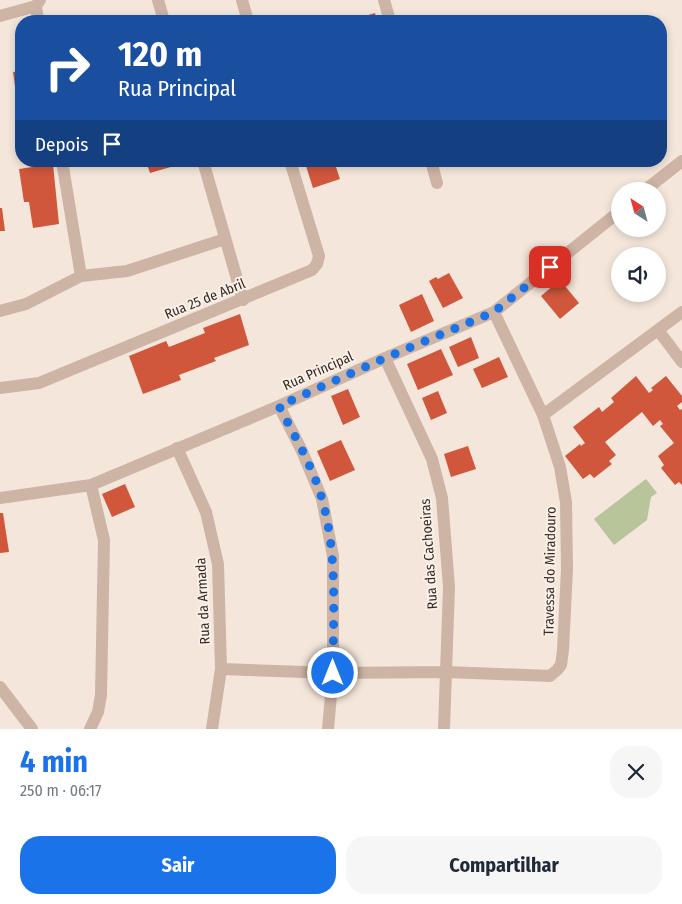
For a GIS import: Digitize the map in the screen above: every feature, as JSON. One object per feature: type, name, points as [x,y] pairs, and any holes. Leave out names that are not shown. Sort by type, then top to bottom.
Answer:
[{"type":"street","points":[[158,0],[162,15]]},
{"type":"street","points":[[242,0],[246,15]]},
{"type":"street","points":[[384,0],[388,15]]},
{"type":"street","points":[[0,16],[38,3]]},
{"type":"street","points":[[655,182],[682,161]]},
{"type":"street","points":[[63,167],[81,276]]},
{"type":"street","points":[[205,167],[242,300]]},
{"type":"street","name":"Rua 25 de Abril","points":[[0,388],[39,383],[312,270],[317,264],[319,256],[292,167]]},
{"type":"street","points":[[433,167],[438,183]]},
{"type":"street","name":"Rua Principal","points":[[0,498],[91,485],[279,406],[385,358],[494,312],[611,218]]},
{"type":"street","points":[[0,311],[26,304],[81,276],[128,271],[225,239]]},
{"type":"street","name":"Travessa do Miradouro","points":[[221,670],[333,673],[447,672],[550,676],[557,670],[561,664],[563,650],[566,569],[566,502],[560,467],[543,415],[494,312]]},
{"type":"street","points":[[543,415],[682,312]]},
{"type":"street","points":[[658,330],[682,362]]},
{"type":"street","name":"Rua das Cachoeiras","points":[[385,358],[432,459],[442,498],[449,587],[444,729]]},
{"type":"street","points":[[279,406],[302,451],[322,499],[333,556],[333,673],[328,729]]},
{"type":"street","name":"Rua da Armada","points":[[177,448],[206,512],[218,564],[221,670],[212,729]]},
{"type":"street","points":[[90,729],[98,712],[101,695],[104,584],[104,540],[91,485]]},
{"type":"street","points":[[0,687],[32,729]]},
{"type":"green space","points":[[646,479],[657,493],[651,497],[647,520],[614,545],[594,519]]},
{"type":"building","points":[[53,167],[59,224],[33,228],[29,202],[24,202],[19,169]]},
{"type":"building","points":[[148,167],[171,167],[150,173]]},
{"type":"building","points":[[306,167],[336,167],[340,179],[313,188]]},
{"type":"building","points":[[0,208],[2,208],[5,231],[0,231]]},
{"type":"building","points":[[449,273],[463,298],[443,308],[429,281]]},
{"type":"building","points":[[560,280],[579,303],[560,319],[541,296]]},
{"type":"building","points":[[422,294],[434,321],[411,332],[399,305]]},
{"type":"building","points":[[240,314],[249,345],[214,358],[216,361],[179,375],[181,380],[143,394],[129,356],[166,341],[169,347],[205,333],[203,328]]},
{"type":"building","points":[[471,337],[479,358],[458,367],[449,347]]},
{"type":"building","points":[[441,349],[453,375],[418,390],[407,364]]},
{"type":"building","points":[[499,357],[508,377],[482,388],[473,369]]},
{"type":"building","points":[[636,376],[649,393],[653,390],[651,388],[666,376],[682,396],[682,402],[677,406],[680,410],[682,409],[682,485],[679,482],[675,485],[661,468],[664,465],[658,456],[674,443],[660,426],[663,424],[660,420],[653,426],[642,412],[605,442],[616,455],[609,461],[612,464],[594,478],[590,474],[583,479],[565,456],[580,444],[581,446],[585,443],[573,427],[599,407],[602,412],[614,402],[611,398]]},
{"type":"building","points":[[348,389],[360,417],[343,425],[331,396]]},
{"type":"building","points":[[438,391],[447,413],[431,420],[422,398]]},
{"type":"building","points":[[341,440],[355,470],[330,481],[317,451]]},
{"type":"building","points":[[468,446],[476,469],[451,477],[444,454]]},
{"type":"building","points":[[125,484],[135,507],[112,517],[102,494]]},
{"type":"building","points":[[0,513],[3,513],[9,552],[0,553]]},
{"type":"route","points":[[333,673],[333,556],[322,499],[302,451],[279,406],[385,358],[494,312],[550,267]]}]
